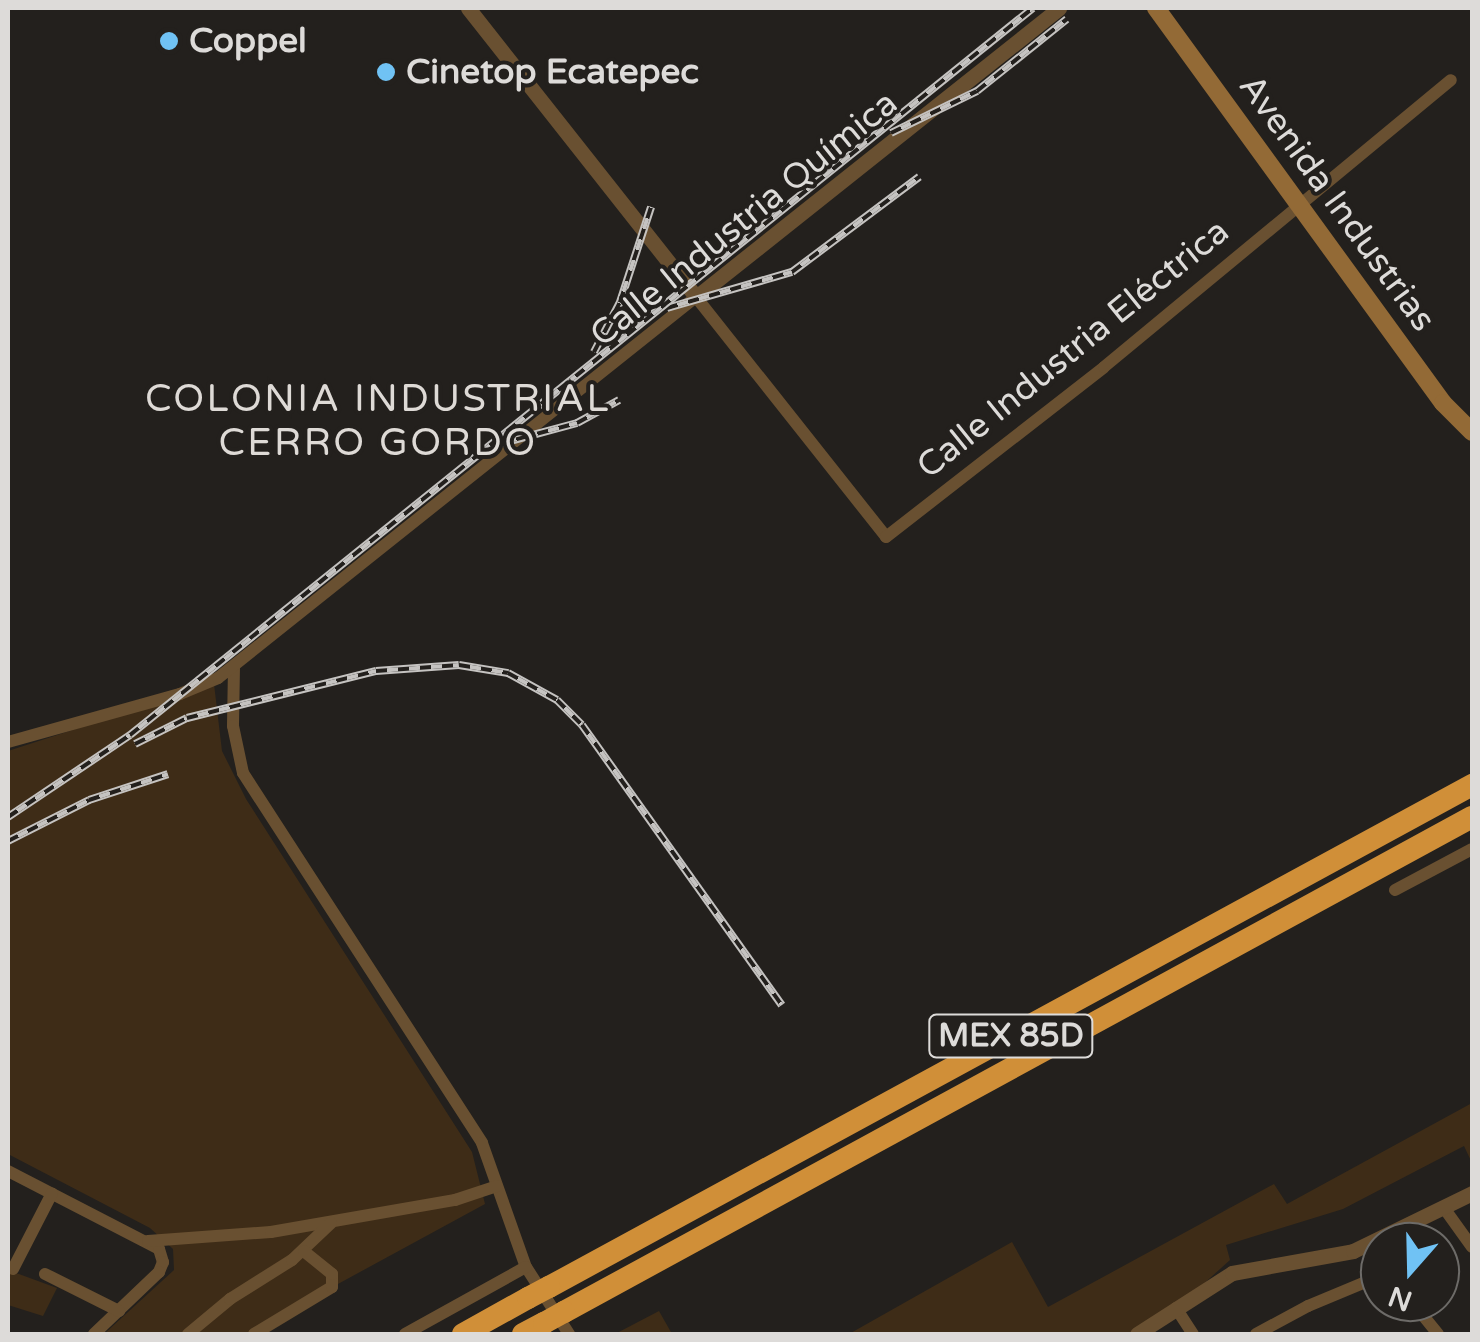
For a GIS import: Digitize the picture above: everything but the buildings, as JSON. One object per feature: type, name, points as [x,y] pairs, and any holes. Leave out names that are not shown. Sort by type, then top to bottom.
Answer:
[{"type":"highway","name":"MEX 85D","points":[[463,1334],[1472,785]]},
{"type":"highway","name":"MEX 85D","points":[[522,1334],[559,1323],[1472,817]]},
{"type":"main road","name":"Avenida Industrias","points":[[1156,8],[1443,403],[1472,432]]},
{"type":"street","points":[[468,8],[696,297]]},
{"type":"street","name":"Calle Industria Química","points":[[8,742],[187,692],[234,667],[1059,8]]},
{"type":"street","name":"Calle Industria Eléctrica","points":[[696,297],[886,537],[1104,367],[1452,80]]},
{"type":"street","points":[[234,667],[233,726],[243,773],[482,1143],[526,1267],[559,1323]]},
{"type":"street","points":[[1395,890],[1472,849]]},
{"type":"street","points":[[8,1171],[159,1249],[162,1262],[154,1278],[94,1334]]},
{"type":"street","points":[[148,1241],[215,1238],[331,1222],[455,1200],[497,1186]]},
{"type":"street","points":[[13,1269],[52,1193]]},
{"type":"street","points":[[1422,1222],[1472,1193]]},
{"type":"street","points":[[1444,1208],[1472,1247]]},
{"type":"street","points":[[188,1334],[209,1314],[304,1251],[331,1222]]},
{"type":"street","points":[[254,1334],[334,1283],[332,1274],[304,1251]]},
{"type":"street","points":[[1137,1334],[1240,1270],[1360,1254]]},
{"type":"street","points":[[405,1334],[526,1267]]},
{"type":"street","points":[[45,1274],[118,1311]]},
{"type":"street","points":[[1256,1334],[1274,1330],[1360,1286]]},
{"type":"street","points":[[1176,1308],[1193,1334]]},
{"type":"shaded area","points":[[214,684],[222,751],[246,799],[472,1152],[485,1204],[246,1334],[104,1334],[174,1270],[173,1249],[150,1228],[8,1154],[8,751]]},
{"type":"shaded area","points":[[1472,1103],[1472,1163],[1464,1146],[1343,1209],[1226,1245],[1230,1260],[1148,1334],[849,1334],[1012,1242],[1048,1307],[1274,1184],[1287,1204]]},
{"type":"shaded area","points":[[8,1270],[57,1288],[43,1316],[8,1305]]},
{"type":"shaded area","points":[[659,1311],[672,1334],[615,1334]]},
{"type":"railway","points":[[8,817],[130,735],[1033,8]]},
{"type":"railway","points":[[891,133],[977,91],[1067,19]]},
{"type":"railway","points":[[667,308],[792,272],[919,177]]},
{"type":"railway","points":[[594,352],[620,302],[651,207]]},
{"type":"railway","points":[[495,445],[577,423],[619,400]]},
{"type":"railway","points":[[135,744],[187,718],[376,671],[459,665],[508,673],[557,700],[582,725],[782,1005]]},
{"type":"railway","points":[[8,841],[89,800],[168,774]]},
{"type":"place","name":"Coppel","points":[[169,41]]},
{"type":"place","name":"Cinetop Ecatepec","points":[[386,72]]},
{"type":"district","name":"COLONIA INDUSTRIAL CERRO GORDO","points":[[378,422]]}]
